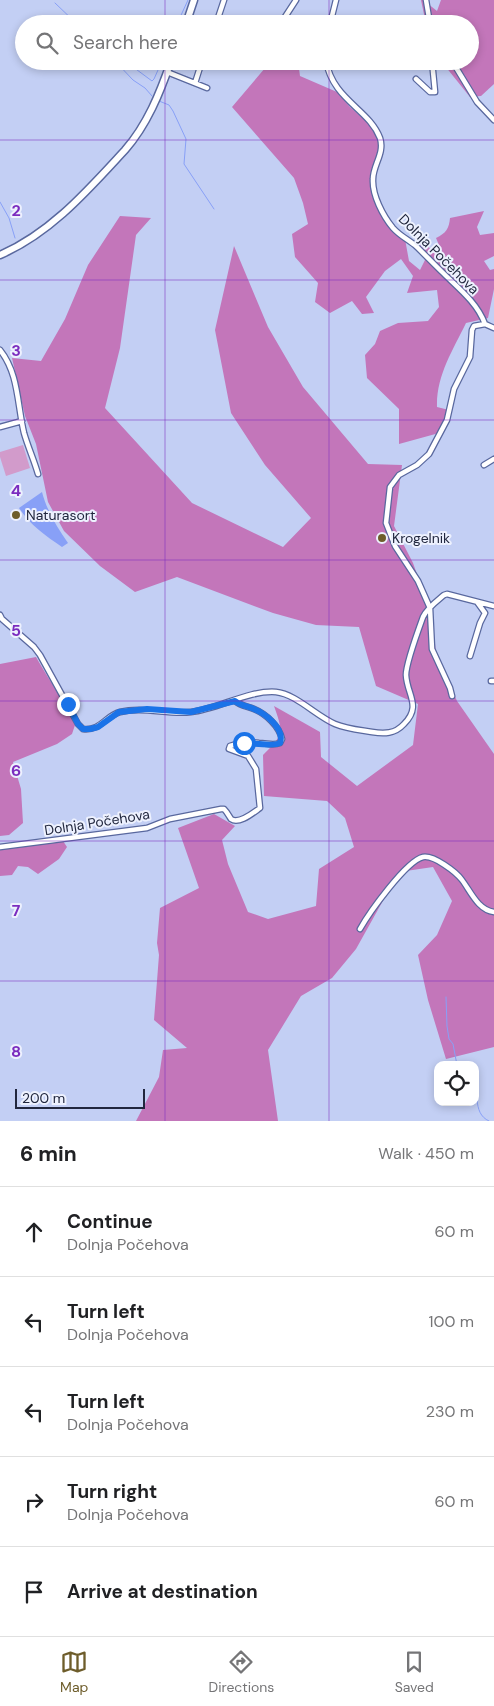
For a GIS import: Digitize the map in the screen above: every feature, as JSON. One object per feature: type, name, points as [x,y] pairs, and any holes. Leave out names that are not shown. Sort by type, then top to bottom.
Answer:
[{"type":"main road","points":[[189,15],[194,0]]},
{"type":"main road","points":[[0,254],[28,241],[52,224],[119,156],[142,128],[167,72]]},
{"type":"street","points":[[219,15],[224,0]]},
{"type":"street","points":[[286,15],[296,0]]},
{"type":"street","points":[[332,15],[336,0]]},
{"type":"street","points":[[426,0],[428,15]]},
{"type":"street","points":[[194,84],[199,70]]},
{"type":"street","name":"Dolnja Počehova","points":[[329,70],[341,93],[376,128],[381,142],[381,150],[372,178],[374,192],[393,228],[415,245],[468,297],[478,310],[485,324]]},
{"type":"street","points":[[416,79],[430,92],[434,92],[433,70]]},
{"type":"street","points":[[457,70],[477,102],[494,120]]},
{"type":"street","points":[[167,72],[207,88]]},
{"type":"street","points":[[452,696],[432,650],[430,608],[418,581],[396,546],[386,524],[390,487],[399,475],[417,465],[429,454],[447,420],[454,389],[470,357],[474,326],[485,324],[494,328]]},
{"type":"street","points":[[0,350],[6,357],[14,374],[24,434],[38,474]]},
{"type":"street","points":[[0,427],[22,421]]},
{"type":"street","points":[[484,465],[494,459]]},
{"type":"street","points":[[0,615],[40,655],[78,724],[83,729],[98,727],[119,712],[147,709],[191,712],[258,693],[276,692],[289,696],[336,725],[373,732],[392,732],[404,724],[412,711],[413,699],[406,675],[408,663],[424,616],[430,608],[447,594],[494,606]]},
{"type":"street","points":[[470,656],[480,623],[486,614],[477,602]]},
{"type":"street","name":"Dolnja Počehova","points":[[0,847],[147,828],[170,820],[221,809],[224,809],[232,819],[240,820],[260,808],[256,769],[248,756],[229,749],[230,746],[235,744],[260,743],[275,745],[280,743],[282,739],[278,728],[262,713],[235,701]]},
{"type":"street","points":[[360,929],[390,886],[418,859],[426,857],[441,862],[460,878],[481,907],[494,912]]},
{"type":"shaded area","points":[[421,0],[428,0],[427,3],[437,11],[441,0],[494,0],[494,84],[481,96],[470,97],[448,70],[479,70],[479,15],[424,15]]},
{"type":"shaded area","points":[[263,70],[299,70],[300,76],[337,92],[350,107],[375,129],[380,142],[380,150],[372,178],[383,213],[405,239],[409,261],[420,270],[425,260],[416,241],[426,244],[434,253],[442,252],[436,238],[446,230],[450,218],[484,211],[477,227],[480,235],[494,233],[494,256],[484,261],[490,270],[494,269],[494,289],[488,318],[466,323],[442,374],[437,396],[437,407],[449,410],[439,433],[399,444],[399,409],[367,378],[365,355],[375,344],[380,331],[398,323],[428,321],[439,307],[437,290],[407,293],[413,276],[401,259],[385,271],[366,297],[374,313],[362,314],[352,301],[330,313],[315,302],[318,283],[295,257],[292,234],[308,224],[294,178],[232,107]]},
{"type":"shaded area","points":[[120,216],[151,218],[136,235],[120,348],[105,408],[192,503],[283,547],[311,518],[265,465],[231,413],[215,330],[234,246],[268,327],[303,387],[368,464],[402,465],[394,526],[413,563],[432,616],[436,653],[457,701],[494,754],[494,1047],[446,1059],[428,1000],[418,955],[437,935],[452,901],[433,867],[399,872],[356,949],[332,978],[301,996],[268,1050],[278,1121],[136,1121],[159,1077],[163,1050],[187,1048],[154,1020],[159,955],[157,943],[160,908],[199,888],[178,828],[214,814],[235,826],[222,840],[228,864],[248,912],[268,919],[316,906],[319,869],[354,847],[345,818],[327,801],[264,796],[263,755],[275,743],[280,734],[274,706],[320,732],[321,757],[357,786],[413,745],[418,704],[376,686],[359,627],[316,625],[273,613],[177,577],[135,592],[100,566],[64,531],[48,502],[36,444],[25,416],[12,358],[41,361],[65,319],[88,265]]},
{"type":"shaded area","points":[[23,445],[30,468],[6,476],[0,452]]},
{"type":"shaded area","points":[[36,657],[75,725],[72,734],[57,744],[13,762],[21,789],[23,823],[9,835],[0,836],[0,664]]},
{"type":"shaded area","points":[[63,841],[67,847],[59,859],[38,874],[28,867],[18,866],[12,875],[0,876],[0,849]]},
{"type":"water","points":[[42,492],[53,519],[68,543],[62,547],[33,525],[19,508]]},
{"type":"waterway","points":[[181,15],[188,0]]},
{"type":"waterway","points":[[55,3],[68,15]]},
{"type":"waterway","points":[[124,70],[152,96]]},
{"type":"waterway","points":[[137,70],[152,81],[158,70]]},
{"type":"waterway","points":[[159,101],[169,105],[173,111],[186,139],[184,164],[214,209]]},
{"type":"waterway","points":[[0,202],[9,218],[15,238]]},
{"type":"waterway","points":[[446,997],[449,1039],[453,1044],[456,1061]]},
{"type":"waterway","points":[[478,1106],[483,1117],[489,1121]]},
{"type":"place","name":"Naturasort","points":[[16,515]]},
{"type":"place","name":"Krogelnik","points":[[382,538]]},
{"type":"route","points":[[68,704],[81,728],[94,729],[119,712],[147,709],[186,713],[235,701],[262,713],[278,728],[282,739],[280,743],[275,745],[244,743]]}]
